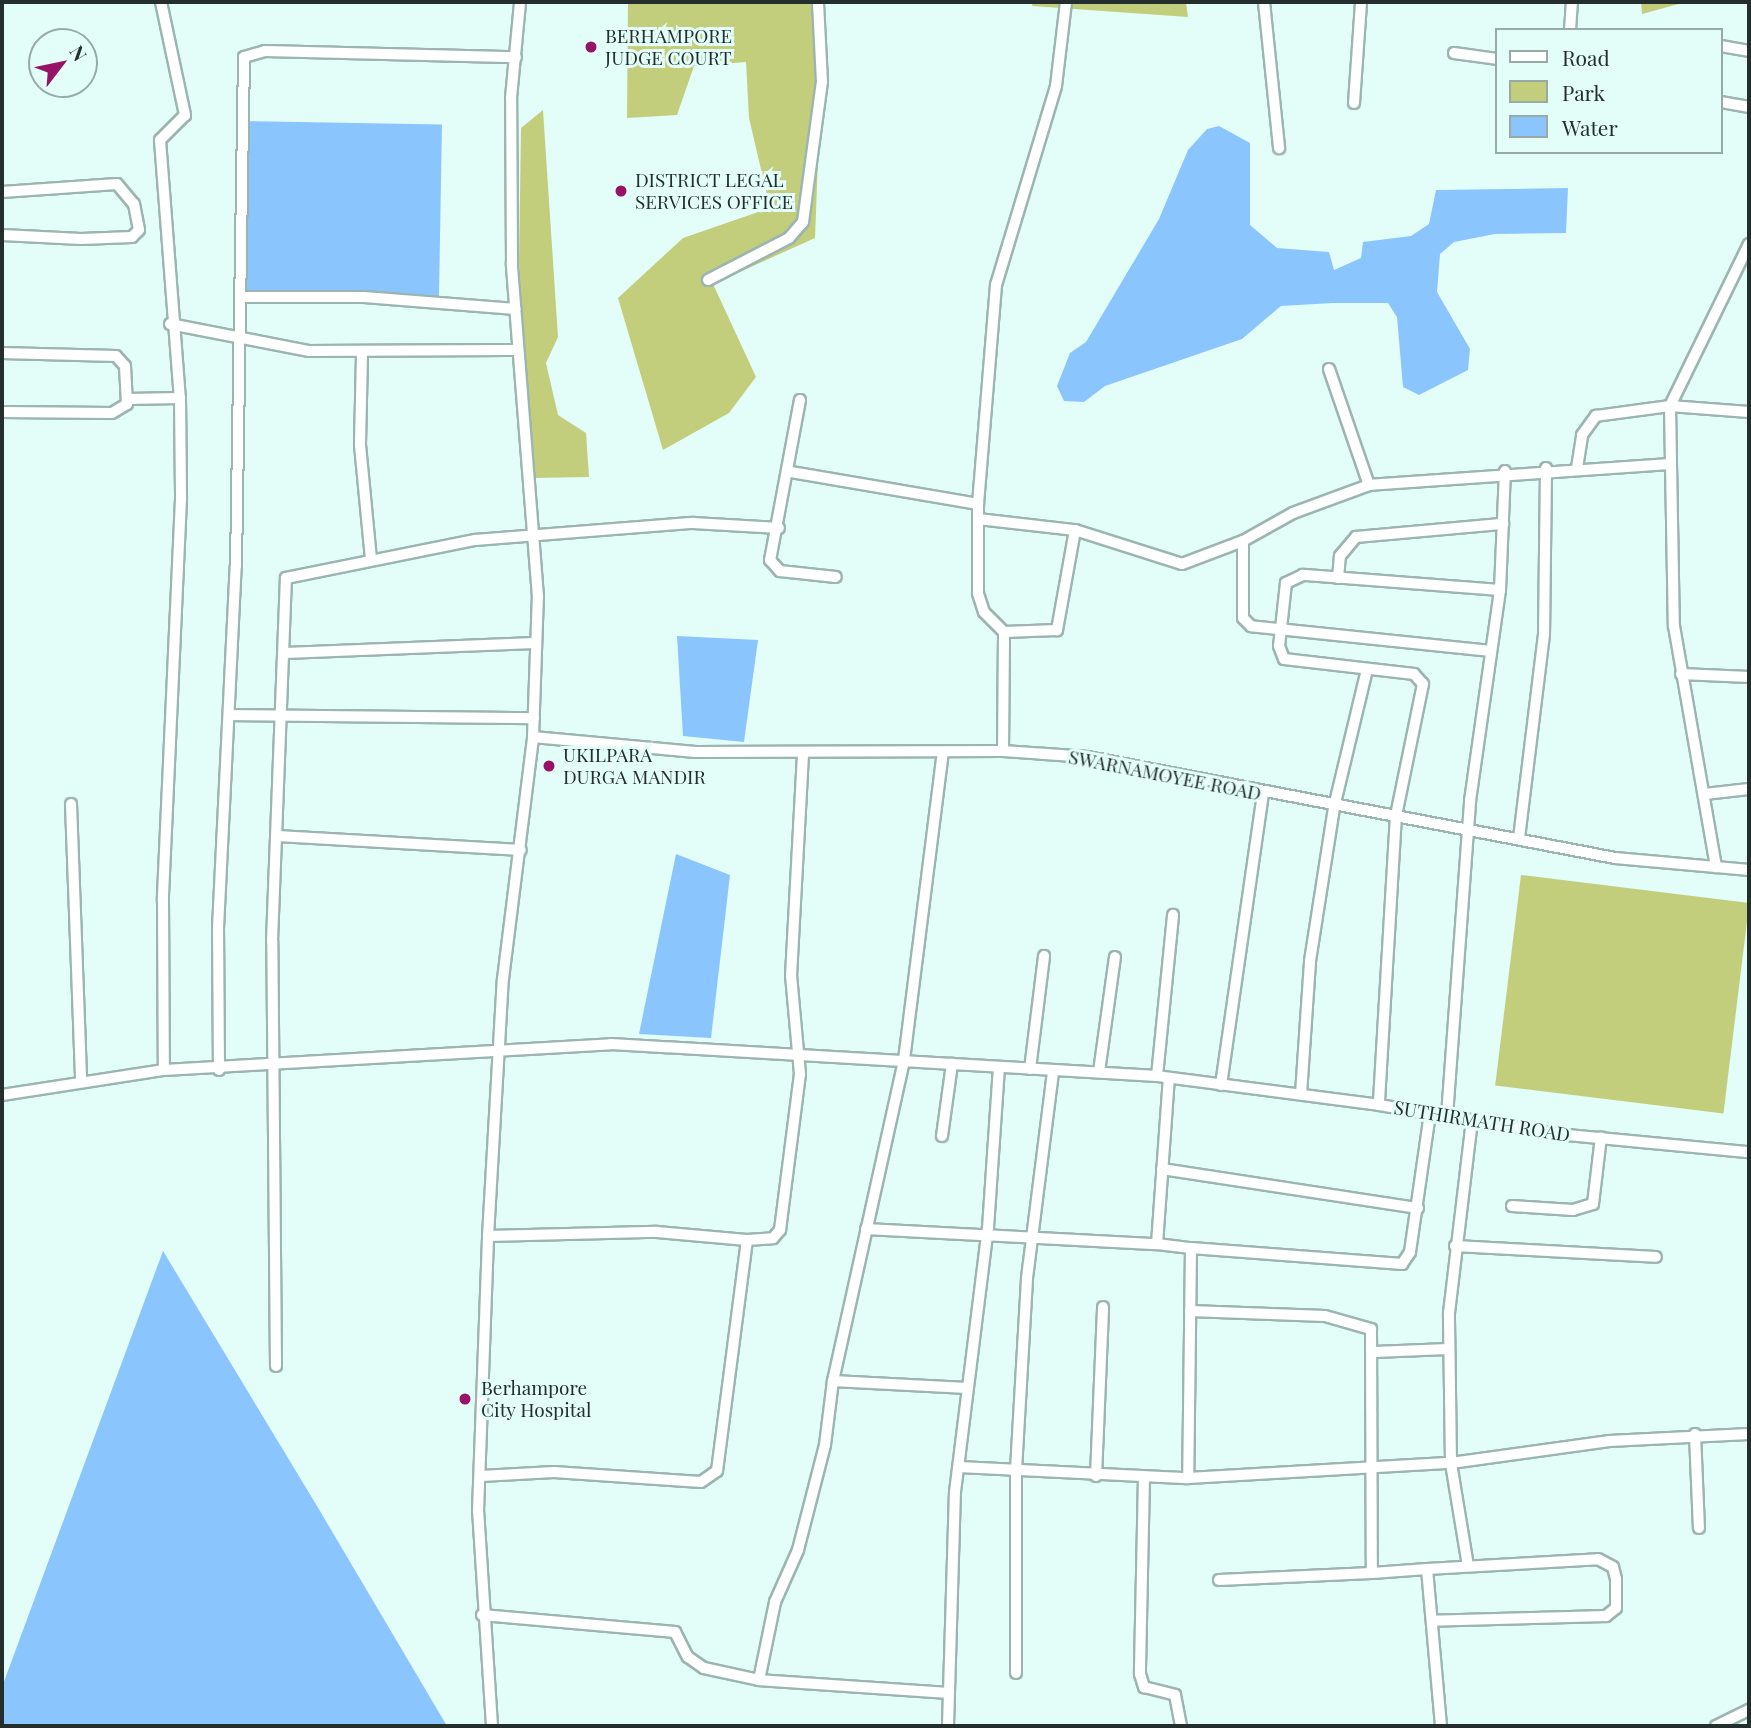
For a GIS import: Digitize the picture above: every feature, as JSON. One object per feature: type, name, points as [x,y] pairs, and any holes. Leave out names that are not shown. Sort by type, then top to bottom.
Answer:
[{"type":"street","points":[[161,2],[185,115],[160,141],[170,324],[180,398],[163,901],[164,1070]]},
{"type":"street","points":[[492,1726],[482,1615],[481,1475],[488,1236],[498,1049],[533,737],[537,643],[533,536],[516,309],[516,57],[520,2]]},
{"type":"street","points":[[708,280],[789,238],[803,222],[822,82],[818,2]]},
{"type":"street","points":[[1003,751],[1004,632],[979,603],[978,504],[996,285],[1056,86],[1066,2]]},
{"type":"street","points":[[1264,2],[1279,148]]},
{"type":"street","points":[[1354,103],[1361,2]]},
{"type":"street","points":[[1570,28],[1572,2]]},
{"type":"street","points":[[1723,46],[1749,51]]},
{"type":"street","points":[[1454,53],[1496,59]]},
{"type":"street","points":[[219,1070],[242,338],[239,84],[245,55],[516,57]]},
{"type":"street","points":[[1723,102],[1749,107]]},
{"type":"street","points":[[2,192],[117,184],[134,204],[139,230],[132,237],[80,239],[2,235]]},
{"type":"street","points":[[1716,867],[1705,793],[1681,674],[1668,464],[1670,406],[1749,244]]},
{"type":"street","points":[[242,297],[364,297],[516,309]]},
{"type":"street","points":[[170,324],[242,338],[362,355],[518,350]]},
{"type":"street","points":[[2,353],[116,356],[125,366],[127,399],[120,412],[2,412]]},
{"type":"street","points":[[362,355],[360,445],[371,559]]},
{"type":"street","points":[[1329,369],[1369,485]]},
{"type":"street","points":[[127,399],[180,398]]},
{"type":"street","points":[[800,400],[791,472],[770,560],[775,568],[836,577]]},
{"type":"street","points":[[1577,468],[1582,435],[1596,416],[1670,406],[1749,412]]},
{"type":"street","points":[[978,519],[1075,530],[1182,564],[1243,541],[1293,513],[1369,485],[1546,468],[1668,464]]},
{"type":"street","points":[[1518,838],[1545,620],[1546,468]]},
{"type":"street","points":[[1447,1116],[1470,828],[1500,590],[1505,471]]},
{"type":"street","points":[[791,472],[978,504]]},
{"type":"street","points":[[276,1366],[271,1064],[286,578],[371,559],[533,536],[693,523],[779,528]]},
{"type":"street","points":[[1338,578],[1340,556],[1356,537],[1503,524]]},
{"type":"street","points":[[1004,632],[1057,630],[1075,530]]},
{"type":"street","points":[[1243,541],[1243,618],[1251,626],[1492,652]]},
{"type":"street","points":[[1301,1094],[1310,961],[1334,807],[1367,670],[1289,662],[1280,650],[1290,578],[1338,578],[1500,590]]},
{"type":"street","points":[[284,653],[537,643]]},
{"type":"street","name":"SUTHIRMATH ROAD","points":[[1367,670],[1414,674],[1423,684],[1396,816],[1379,1105],[1601,1138],[1749,1152]]},
{"type":"street","points":[[1681,674],[1749,677]]},
{"type":"street","points":[[229,715],[282,718],[534,718]]},
{"type":"street","name":"SWARNAMOYEE ROAD","points":[[533,737],[695,752],[1003,751],[1088,757],[1263,794],[1470,828],[1615,858],[1749,870]]},
{"type":"street","points":[[488,1236],[657,1232],[747,1240],[774,1238],[779,1230],[802,1059],[791,975],[803,752]]},
{"type":"street","points":[[758,1680],[775,1602],[798,1550],[825,1445],[833,1381],[904,1060],[943,752]]},
{"type":"street","points":[[1705,793],[1749,789]]},
{"type":"street","points":[[1221,1085],[1263,794]]},
{"type":"street","points":[[71,804],[81,1081]]},
{"type":"street","points":[[278,836],[522,850]]},
{"type":"street","points":[[1157,1076],[1172,915]]},
{"type":"street","points":[[1030,1069],[1044,956]]},
{"type":"street","points":[[1099,1072],[1115,957]]},
{"type":"street","points":[[2,1095],[164,1070],[219,1070],[271,1064],[611,1044],[802,1059],[904,1060],[999,1069],[1157,1076],[1379,1105]]},
{"type":"street","points":[[942,1136],[952,1064]]},
{"type":"street","points":[[948,1726],[959,1466],[987,1235],[999,1069]]},
{"type":"street","points":[[1016,1673],[1016,1470],[1032,1237],[1053,1070]]},
{"type":"street","points":[[1157,1244],[1169,1078]]},
{"type":"street","points":[[866,1229],[1157,1244],[1395,1266],[1410,1252],[1430,1113]]},
{"type":"street","points":[[1468,1566],[1451,1463],[1449,1349],[1455,1246],[1472,1120]]},
{"type":"street","points":[[1511,1206],[1573,1210],[1593,1204],[1601,1138]]},
{"type":"street","points":[[1162,1169],[1418,1208]]},
{"type":"street","points":[[481,1475],[714,1478],[747,1240]]},
{"type":"street","points":[[1455,1246],[1656,1257]]},
{"type":"street","points":[[1188,1478],[1191,1248]]},
{"type":"street","points":[[1096,1476],[1103,1307]]},
{"type":"street","points":[[1190,1311],[1364,1323],[1373,1352],[1371,1573]]},
{"type":"street","points":[[1373,1352],[1449,1349]]},
{"type":"street","points":[[833,1381],[967,1388]]},
{"type":"street","points":[[959,1466],[1096,1476],[1188,1478],[1372,1470],[1695,1434],[1749,1434]]},
{"type":"street","points":[[1695,1434],[1699,1528]]},
{"type":"street","points":[[1144,1477],[1140,1674],[1144,1687],[1175,1695],[1181,1726]]},
{"type":"street","points":[[1219,1580],[1607,1561],[1616,1579],[1616,1608],[1592,1618],[1432,1620]]},
{"type":"street","points":[[1427,1569],[1441,1726]]},
{"type":"street","points":[[482,1615],[675,1632],[688,1657],[704,1668],[758,1680],[948,1693]]},
{"type":"street","points":[[1716,1726],[1749,1710]]},
{"type":"green space","points":[[628,2],[824,2],[815,238],[713,284],[756,377],[729,413],[663,450],[618,298],[683,238],[770,208],[749,118],[746,62],[694,66],[677,115],[627,118]]},
{"type":"green space","points":[[1033,2],[1186,2],[1188,17],[1032,6]]},
{"type":"green space","points":[[1641,2],[1686,2],[1642,14]]},
{"type":"green space","points":[[543,110],[558,337],[546,363],[558,415],[586,433],[589,477],[533,478],[519,263],[521,128]]},
{"type":"green space","points":[[1521,875],[1749,903],[1723,1113],[1495,1085]]},
{"type":"water","points":[[241,121],[442,125],[439,302],[238,299]]},
{"type":"water","points":[[1219,126],[1250,143],[1250,225],[1277,248],[1329,252],[1334,270],[1361,258],[1363,242],[1411,236],[1429,224],[1436,190],[1568,188],[1566,233],[1495,234],[1454,242],[1440,254],[1437,292],[1470,349],[1468,370],[1419,395],[1403,387],[1397,317],[1388,303],[1333,303],[1281,306],[1242,339],[1105,386],[1084,402],[1064,401],[1057,386],[1070,353],[1086,342],[1159,219],[1188,150],[1207,129]]},
{"type":"water","points":[[677,636],[758,640],[744,742],[683,736]]},
{"type":"water","points":[[676,854],[730,875],[711,1038],[639,1034]]},
{"type":"water","points":[[163,1251],[447,1726],[2,1726],[2,1687]]},
{"type":"place","name":"BERHAMPORE JUDGE COURT","points":[[591,47]]},
{"type":"place","name":"DISTRICT LEGAL SERVICES OFFICE","points":[[621,191]]},
{"type":"place","name":"UKILPARA DURGA MANDIR","points":[[549,766]]},
{"type":"place","name":"Berhampore City Hospital","points":[[465,1399]]}]
